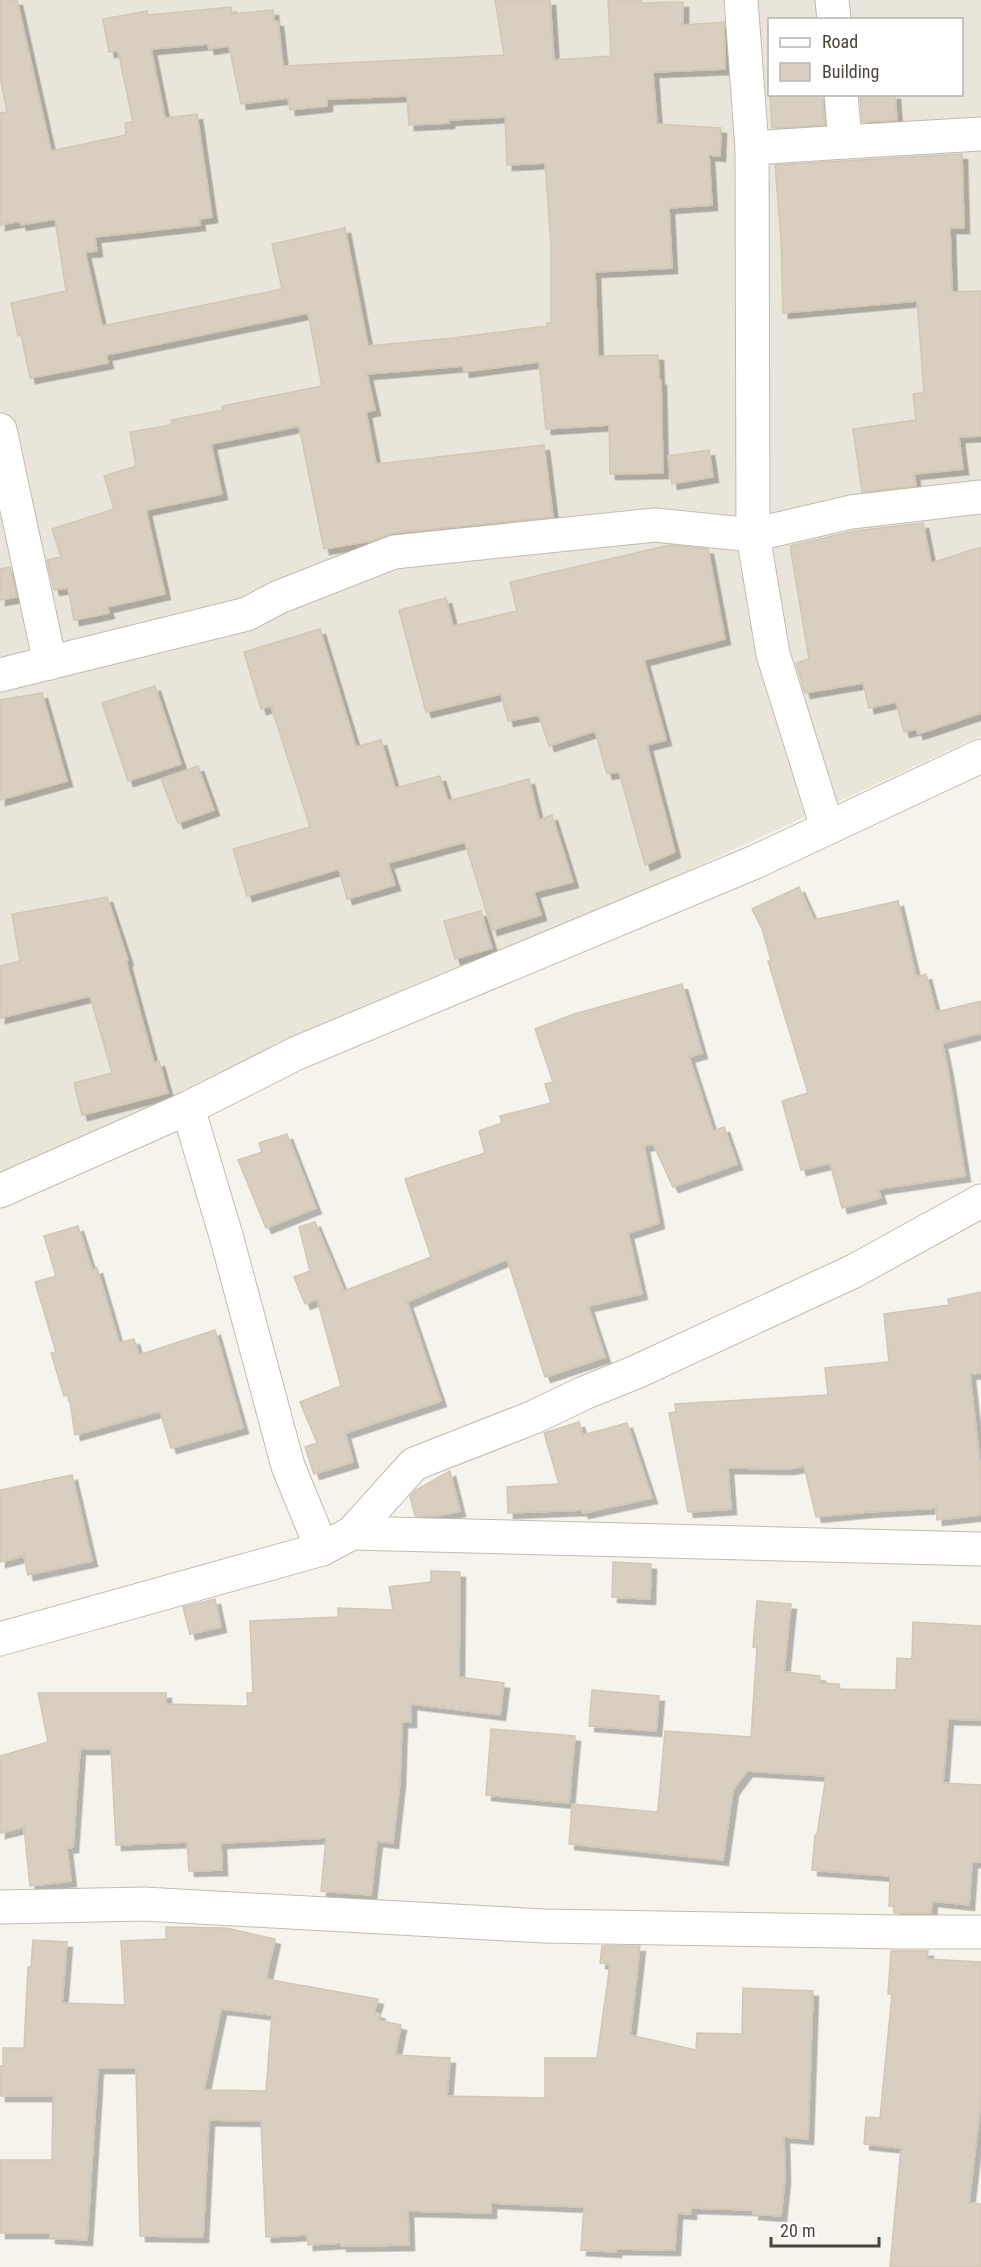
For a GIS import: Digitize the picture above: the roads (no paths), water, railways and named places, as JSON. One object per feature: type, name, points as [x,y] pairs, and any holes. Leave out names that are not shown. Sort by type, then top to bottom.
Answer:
[{"type":"street","points":[[741,0],[752,148],[753,535],[773,654],[827,827]]},
{"type":"street","points":[[832,0],[834,18]]},
{"type":"street","points":[[841,96],[845,142]]},
{"type":"street","points":[[752,148],[981,134]]},
{"type":"street","points":[[0,430],[50,663]]},
{"type":"street","points":[[0,675],[247,614],[279,597],[394,552],[655,525],[753,535],[851,512],[981,496]]},
{"type":"street","points":[[0,1191],[188,1108],[297,1053],[755,862],[981,756]]},
{"type":"street","points":[[188,1108],[227,1239],[288,1466],[322,1549]]},
{"type":"street","points":[[0,1639],[322,1549],[352,1533],[414,1464],[534,1417],[833,1281],[981,1201]]},
{"type":"street","points":[[352,1533],[981,1549]]},
{"type":"street","points":[[0,1907],[144,1904],[544,1926],[981,1932]]}]
